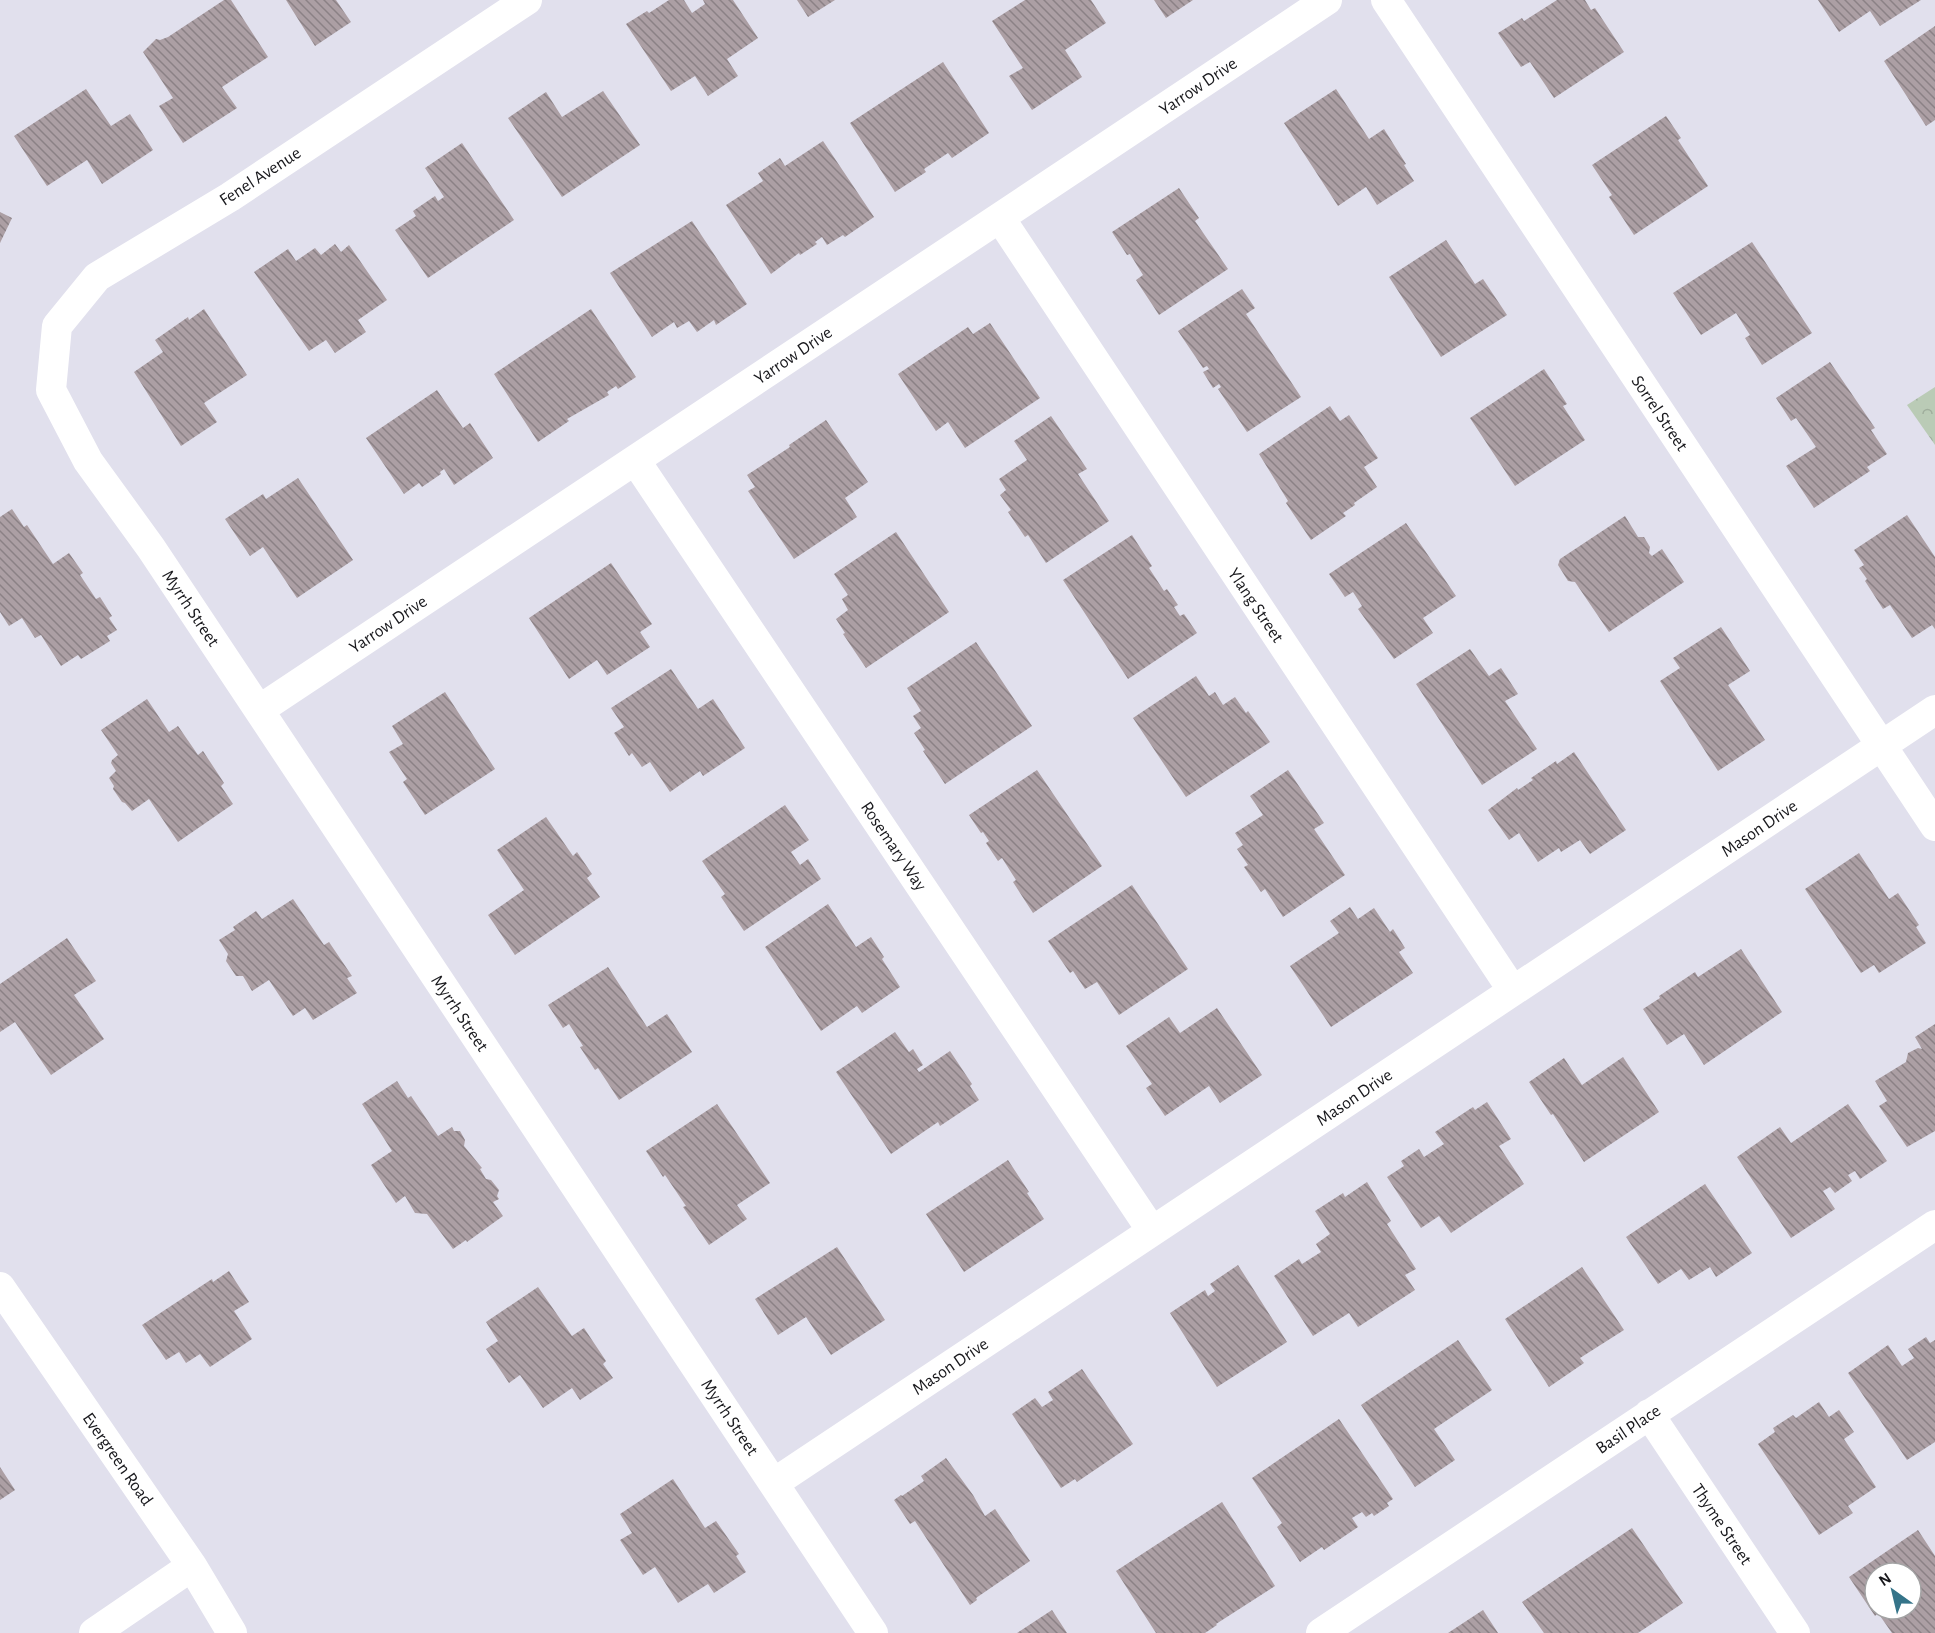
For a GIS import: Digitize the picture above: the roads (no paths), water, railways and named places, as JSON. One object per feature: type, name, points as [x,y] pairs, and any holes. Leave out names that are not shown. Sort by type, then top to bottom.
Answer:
[{"type":"street","name":"Fenel Avenue","points":[[51,390],[57,326],[97,278],[230,197],[490,10],[527,0]]},
{"type":"street","name":"Yarrow Drive","points":[[259,710],[1327,0]]},
{"type":"street","name":"Sorrel Street","points":[[1386,0],[1935,826]]},
{"type":"street","name":"Ylang Street","points":[[1000,218],[1513,991]]},
{"type":"street","name":"Myrrh Street","points":[[51,390],[88,461],[151,548],[873,1633]]},
{"type":"street","name":"Rosemary Way","points":[[635,460],[1152,1231]]},
{"type":"street","name":"Mason Drive","points":[[774,1483],[1935,710]]},
{"type":"street","name":"Basil Place","points":[[1321,1633],[1935,1225]]},
{"type":"street","name":"Evergreen Road","points":[[0,1287],[192,1566],[231,1633]]},
{"type":"street","name":"Thyme Street","points":[[1649,1414],[1795,1633]]},
{"type":"street","points":[[94,1633],[192,1566]]}]
